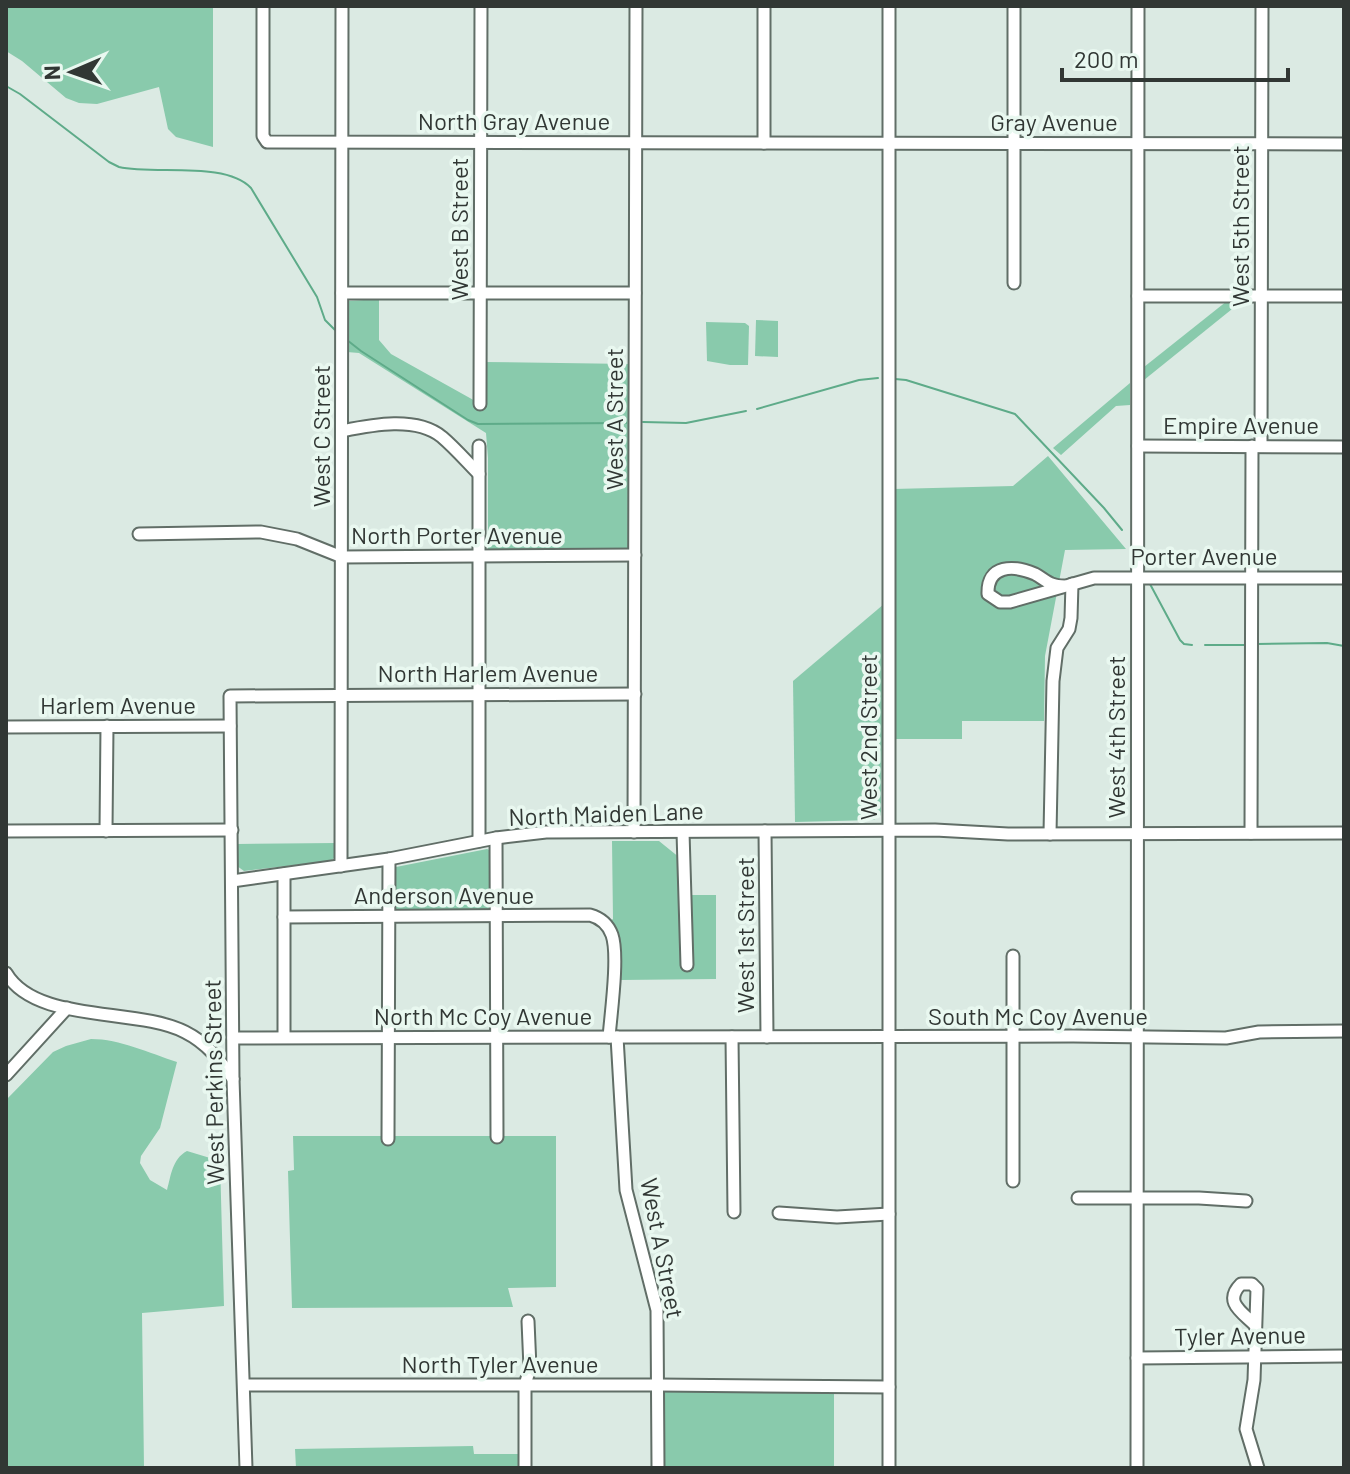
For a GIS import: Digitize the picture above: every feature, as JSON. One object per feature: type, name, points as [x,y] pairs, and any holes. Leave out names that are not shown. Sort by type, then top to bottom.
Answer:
[{"type":"street","name":"North Gray Avenue","points":[[263,6],[263,136],[271,142],[764,143]]},
{"type":"street","name":"West C Street","points":[[341,866],[342,6]]},
{"type":"street","name":"West B Street","points":[[480,404],[481,6]]},
{"type":"street","name":"West A Street","points":[[634,832],[636,6]]},
{"type":"street","points":[[764,6],[764,143]]},
{"type":"street","name":"West 2nd Street","points":[[889,6],[889,1468]]},
{"type":"street","points":[[1014,6],[1014,283]]},
{"type":"street","name":"West 4th Street","points":[[1137,1468],[1138,6]]},
{"type":"street","name":"West 5th Street","points":[[1251,833],[1251,577],[1261,295],[1262,6]]},
{"type":"street","name":"Gray Avenue","points":[[764,143],[1344,144]]},
{"type":"street","points":[[342,293],[635,293]]},
{"type":"street","points":[[1138,296],[1344,296]]},
{"type":"street","points":[[342,431],[394,424],[429,431],[444,439],[479,474]]},
{"type":"street","points":[[479,446],[479,841]]},
{"type":"street","name":"Empire Avenue","points":[[1138,446],[1344,447]]},
{"type":"street","name":"North Porter Avenue","points":[[139,534],[269,533],[297,539],[342,557],[635,555]]},
{"type":"street","name":"Porter Avenue","points":[[1068,585],[1049,584],[1032,573],[1000,569],[993,574],[988,594],[1000,602],[1010,602],[1094,578],[1344,578]]},
{"type":"street","points":[[1050,834],[1053,681],[1057,648],[1069,629],[1071,618],[1068,585]]},
{"type":"street","name":"North Harlem Avenue","points":[[341,694],[635,694]]},
{"type":"street","name":"Harlem Avenue","points":[[230,696],[341,694]]},
{"type":"street","name":"West Perkins Street","points":[[230,696],[233,1079],[246,1468]]},
{"type":"street","points":[[106,831],[107,726]]},
{"type":"street","name":"Harlem Avenue","points":[[6,727],[230,726]]},
{"type":"street","points":[[6,831],[232,830]]},
{"type":"street","name":"West 1st Street","points":[[765,831],[767,1037]]},
{"type":"street","name":"North Maiden Lane","points":[[232,881],[389,859],[496,838],[546,832],[1344,833]]},
{"type":"street","points":[[683,832],[687,965]]},
{"type":"street","points":[[496,838],[497,1137]]},
{"type":"street","points":[[388,1139],[389,859]]},
{"type":"street","points":[[284,874],[284,1037]]},
{"type":"street","name":"Anderson Avenue","points":[[284,917],[590,915],[603,921]]},
{"type":"street","name":"West A Street","points":[[603,921],[614,943],[613,1037],[626,1190],[657,1310],[658,1468]]},
{"type":"street","points":[[1013,956],[1013,1181]]},
{"type":"street","points":[[6,973],[18,989],[31,998],[183,1031],[209,1049],[233,1079]]},
{"type":"street","points":[[6,1075],[67,1008]]},
{"type":"street","name":"South Mc Coy Avenue","points":[[732,1037],[1226,1038],[1259,1032],[1344,1031]]},
{"type":"street","name":"West 1st Street","points":[[732,1037],[734,1212]]},
{"type":"street","name":"North Mc Coy Avenue","points":[[233,1038],[732,1037]]},
{"type":"street","points":[[1078,1198],[1246,1201]]},
{"type":"street","points":[[779,1213],[837,1217],[889,1214]]},
{"type":"street","points":[[525,1468],[525,1385],[530,1368],[528,1321]]},
{"type":"street","points":[[1255,1325],[1254,1380],[1246,1429],[1258,1468]]},
{"type":"street","name":"Tyler Avenue","points":[[1137,1358],[1344,1356]]},
{"type":"street","name":"North Tyler Avenue","points":[[244,1385],[889,1387]]},
{"type":"green space","points":[[6,6],[213,6],[213,147],[176,137],[168,129],[159,87],[97,104],[79,103],[66,98],[6,51]]},
{"type":"green space","points":[[379,299],[379,340],[391,354],[477,402],[484,362],[630,364],[628,550],[488,552],[486,433],[359,353],[347,352],[348,301]]},
{"type":"green space","points":[[1227,301],[1242,301],[1144,380],[1144,367]]},
{"type":"green space","points":[[756,320],[778,321],[778,357],[755,356]]},
{"type":"green space","points":[[706,322],[745,323],[749,326],[748,365],[707,361]]},
{"type":"green space","points":[[1130,383],[1130,405],[1116,406],[1061,455],[1053,448]]},
{"type":"green space","points":[[1048,456],[1126,549],[1065,550],[1045,656],[1044,721],[962,721],[962,739],[894,739],[893,489],[1013,486]]},
{"type":"green space","points":[[884,604],[881,815],[874,820],[795,822],[793,681]]},
{"type":"green space","points":[[612,841],[659,841],[680,858],[687,895],[716,895],[716,979],[620,980],[618,934],[609,922],[613,919]]},
{"type":"green space","points":[[336,843],[336,856],[331,861],[244,871],[237,866],[237,844]]},
{"type":"green space","points":[[487,849],[492,851],[492,911],[394,914],[396,867]]},
{"type":"green space","points":[[91,1039],[124,1044],[177,1062],[160,1128],[141,1156],[140,1163],[150,1180],[167,1190],[175,1163],[187,1151],[220,1161],[224,1306],[142,1313],[144,1468],[6,1468],[6,1100],[53,1052]]},
{"type":"green space","points":[[293,1136],[556,1136],[556,1287],[508,1288],[513,1307],[292,1308],[288,1171],[294,1170]]},
{"type":"green space","points":[[665,1390],[834,1392],[834,1468],[661,1468],[661,1394]]},
{"type":"green space","points":[[473,1446],[474,1454],[518,1454],[518,1468],[296,1468],[295,1449]]},
{"type":"waterway","points":[[6,86],[119,167],[225,174],[251,188],[317,297],[325,320],[336,331]]},
{"type":"waterway","points":[[347,340],[478,424],[626,423]]},
{"type":"waterway","points":[[757,409],[859,380],[878,378]]},
{"type":"waterway","points":[[895,379],[1015,414],[1122,530]]},
{"type":"waterway","points":[[643,422],[686,423],[746,411]]},
{"type":"waterway","points":[[1150,584],[1180,640],[1192,645]]},
{"type":"waterway","points":[[1257,644],[1327,643],[1344,646]]},
{"type":"waterway","points":[[1205,645],[1245,645]]}]
